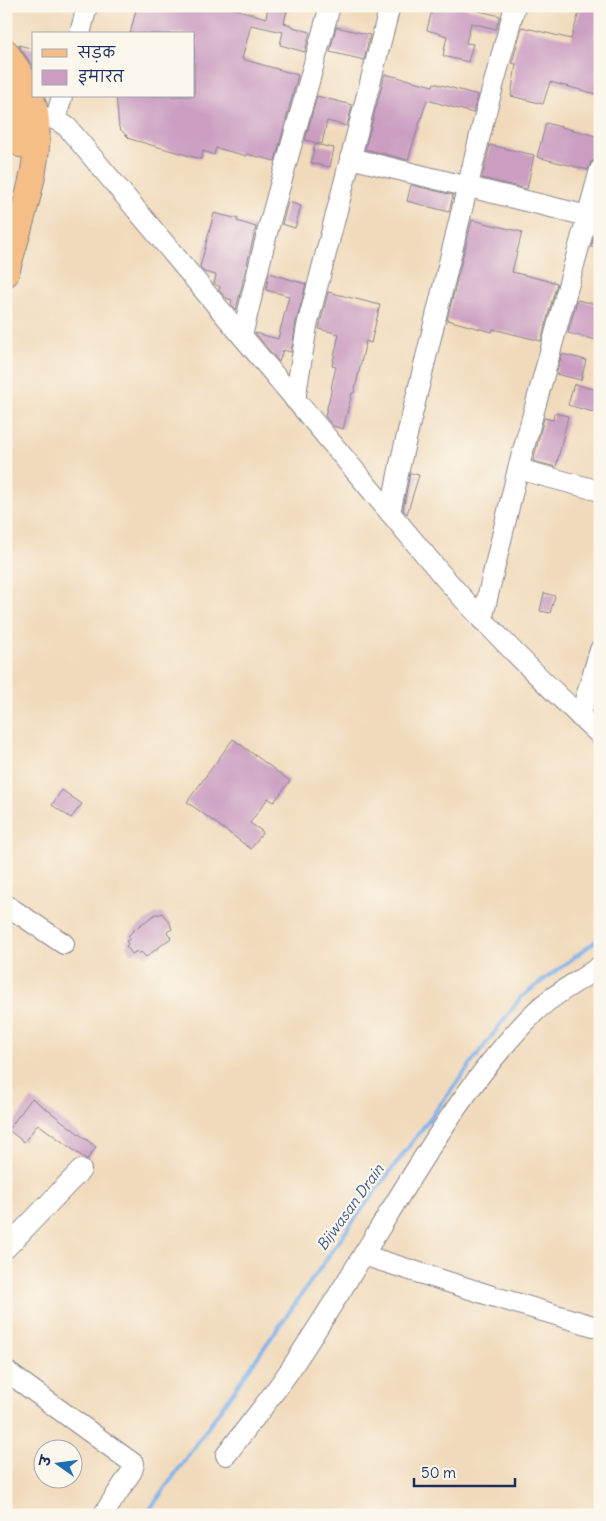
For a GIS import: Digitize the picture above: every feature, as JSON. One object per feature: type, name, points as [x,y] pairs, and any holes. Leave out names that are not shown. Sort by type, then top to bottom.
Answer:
[{"type":"main road","points":[[6,52],[32,98],[38,119],[36,152],[31,182],[6,274]]},
{"type":"main road","points":[[6,88],[12,97],[38,119]]},
{"type":"main road","points":[[6,218],[21,152],[38,119]]},
{"type":"street","points":[[80,32],[87,6]]},
{"type":"street","points":[[242,336],[271,220],[330,6]]},
{"type":"street","points":[[295,400],[307,326],[390,6]]},
{"type":"street","points":[[390,513],[400,460],[515,6]]},
{"type":"street","points":[[60,98],[38,119],[68,128],[390,513],[482,620],[600,735]]},
{"type":"street","points":[[350,158],[594,218]]},
{"type":"street","points":[[482,620],[518,469],[594,218],[600,170]]},
{"type":"street","points":[[518,469],[600,490]]},
{"type":"street","points":[[580,717],[600,650]]},
{"type":"street","points":[[6,905],[64,944]]},
{"type":"street","points":[[226,1455],[291,1369],[410,1179],[455,1111],[507,1042],[550,999],[600,966]]},
{"type":"street","points":[[6,1248],[81,1170]]},
{"type":"street","points":[[363,1255],[600,1328]]},
{"type":"street","points":[[6,1371],[134,1464],[132,1471],[103,1515]]},
{"type":"building","points":[[137,6],[225,6],[266,18],[268,6],[288,6],[284,23],[310,32],[305,52],[280,45],[283,32],[251,25],[242,59],[298,75],[275,161],[216,148],[214,155],[203,151],[201,159],[130,139],[119,128],[116,98],[195,98],[195,32],[130,32]]},
{"type":"building","points":[[433,6],[459,6],[500,16],[496,29],[471,23],[466,43],[473,44],[468,62],[443,56],[447,36],[427,30]]},
{"type":"building","points":[[581,6],[600,6],[600,95],[550,82],[543,104],[511,96],[516,64],[512,63],[522,27],[571,39]]},
{"type":"building","points":[[336,27],[370,35],[364,60],[330,52]]},
{"type":"building","points":[[19,46],[32,48],[32,65]]},
{"type":"building","points":[[385,74],[433,86],[434,83],[478,95],[473,113],[427,100],[408,160],[365,149]]},
{"type":"building","points":[[317,96],[352,105],[347,126],[327,121],[322,144],[305,140]]},
{"type":"building","points":[[546,123],[600,137],[596,159],[591,162],[588,170],[537,157]]},
{"type":"building","points":[[315,144],[334,148],[330,167],[311,163]]},
{"type":"building","points":[[490,145],[534,155],[527,189],[482,178]]},
{"type":"building","points":[[411,185],[453,195],[449,212],[407,201]]},
{"type":"building","points":[[288,202],[301,206],[295,228],[282,224]]},
{"type":"building","points":[[214,213],[238,219],[237,221],[256,227],[236,310],[231,304],[232,300],[226,298],[219,290],[220,287],[214,284],[216,275],[204,272],[200,267]]},
{"type":"building","points":[[472,220],[522,232],[512,272],[557,283],[541,341],[493,329],[492,332],[447,320]]},
{"type":"building","points":[[596,230],[600,231],[600,249],[591,247]]},
{"type":"building","points":[[269,273],[306,284],[291,352],[283,350],[279,362],[255,333],[278,339],[289,296],[266,290]]},
{"type":"building","points":[[328,292],[380,305],[371,343],[366,341],[354,393],[352,393],[343,429],[333,426],[325,416],[336,367],[332,366],[339,334],[319,329]]},
{"type":"building","points":[[577,300],[600,305],[600,341],[568,333]]},
{"type":"building","points":[[562,354],[586,360],[581,380],[556,374]]},
{"type":"building","points":[[574,384],[600,391],[600,414],[568,405]]},
{"type":"building","points":[[554,413],[568,416],[556,467],[533,461],[544,418],[553,420]]},
{"type":"building","points":[[410,473],[419,475],[407,514],[403,510]]},
{"type":"building","points":[[544,593],[555,596],[550,613],[540,611]]},
{"type":"building","points":[[233,739],[290,781],[274,802],[268,798],[250,823],[263,832],[251,849],[187,802]]},
{"type":"building","points":[[62,790],[82,804],[71,818],[52,805]]},
{"type":"building","points":[[157,913],[158,915],[162,913],[170,923],[172,929],[167,932],[171,938],[146,957],[137,951],[132,954],[126,946],[128,944],[126,941],[130,939],[128,936]]},
{"type":"building","points":[[32,1098],[96,1147],[87,1160],[38,1124],[24,1142],[8,1130]]},
{"type":"waterway","name":"Bijwasan Drain","points":[[146,1515],[359,1213],[521,997],[600,938]]}]
